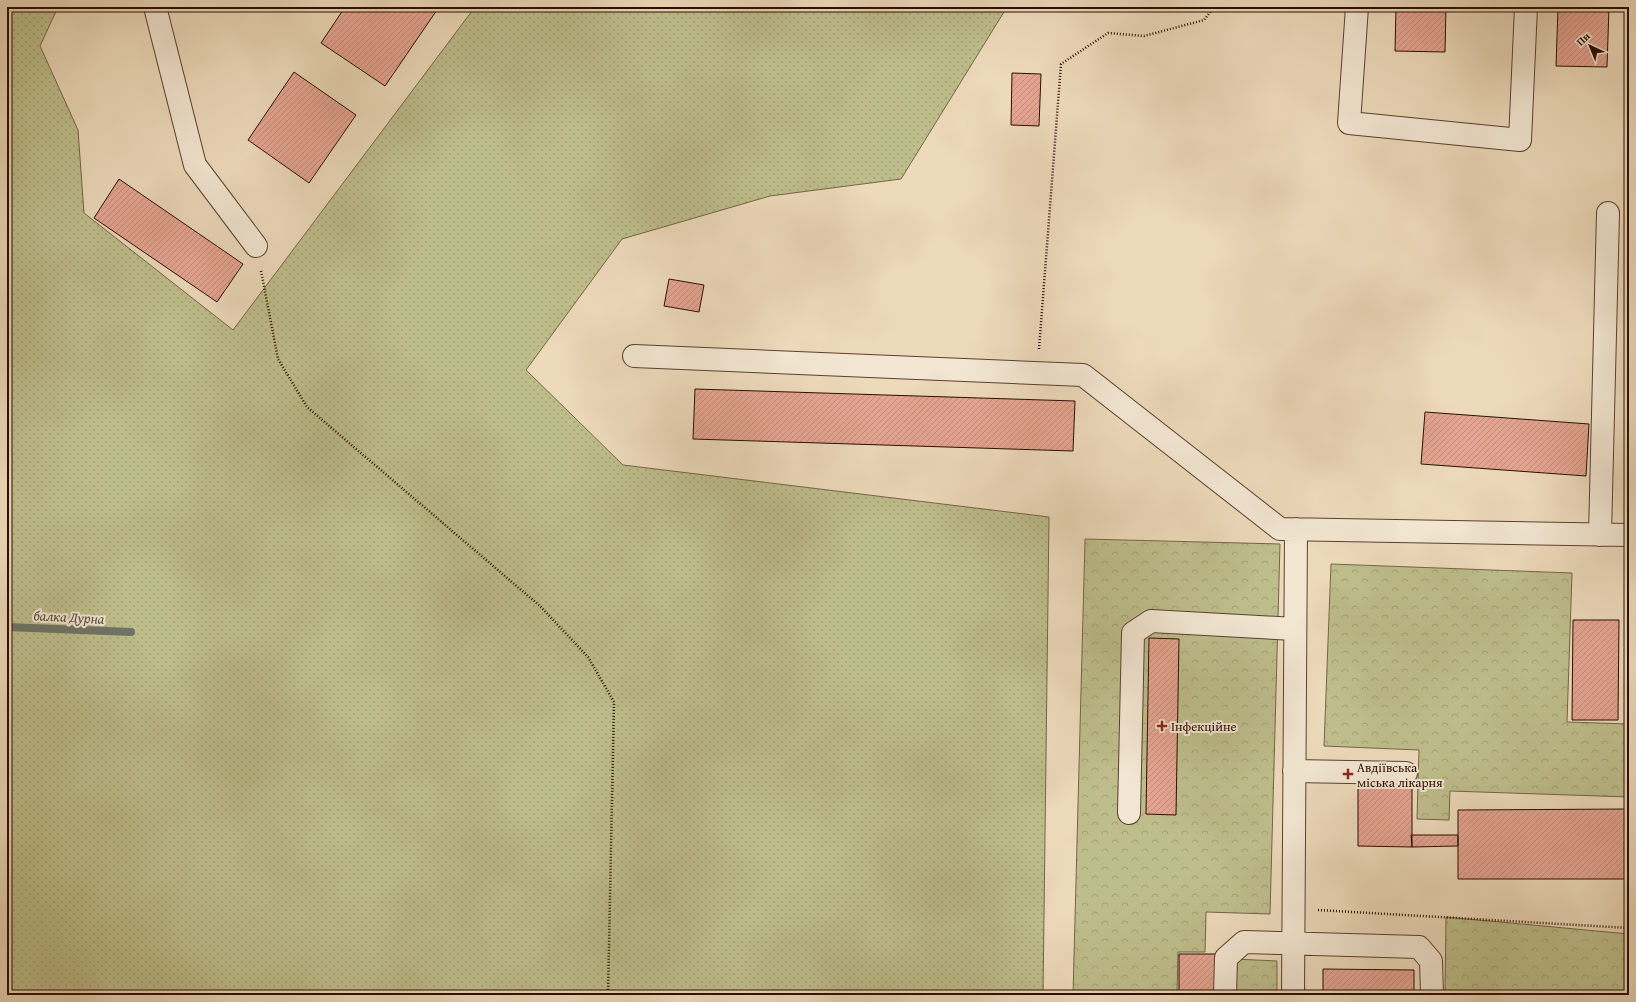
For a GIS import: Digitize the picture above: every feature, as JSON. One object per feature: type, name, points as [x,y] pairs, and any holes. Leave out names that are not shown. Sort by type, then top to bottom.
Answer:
[{"type":"street","points":[[156,7],[195,164],[256,246]]},
{"type":"street","points":[[1357,7],[1349,123],[1520,140],[1526,7]]},
{"type":"street","points":[[1600,535],[1608,213]]},
{"type":"street","points":[[634,356],[1083,375],[1280,529],[1629,535]]},
{"type":"street","points":[[1293,995],[1296,529]]},
{"type":"street","points":[[1129,813],[1133,633],[1151,621],[1295,629]]},
{"type":"street","points":[[1294,770],[1406,773]]},
{"type":"street","points":[[1225,995],[1226,958],[1244,942],[1419,947],[1431,961],[1432,995]]},
{"type":"path","points":[[1037,373],[1061,64],[1108,33],[1144,36],[1204,20],[1214,7]]},
{"type":"path","points":[[256,246],[278,358],[307,407],[540,606],[588,657],[614,702],[608,995]]},
{"type":"path","points":[[1294,908],[1629,928]]},
{"type":"green space","points":[[7,7],[58,7],[40,46],[78,130],[84,213],[233,330],[475,7],[1007,7],[901,179],[770,196],[622,239],[526,370],[623,465],[1049,517],[1043,995],[7,995]]},
{"type":"green space","points":[[1085,539],[1280,544],[1270,914],[1206,912],[1205,952],[1178,952],[1177,995],[1073,995]]},
{"type":"green space","points":[[1331,564],[1572,573],[1567,722],[1629,724],[1629,797],[1450,791],[1449,820],[1417,819],[1419,750],[1324,746]]},
{"type":"green space","points":[[1446,917],[1629,934],[1629,995],[1445,995]]},
{"type":"green space","points":[[1235,959],[1277,961],[1277,995],[1234,995]]},
{"type":"building","points":[[345,7],[439,7],[385,86],[321,43]]},
{"type":"building","points":[[1396,7],[1446,7],[1445,52],[1395,51]]},
{"type":"building","points":[[1558,7],[1609,7],[1607,67],[1556,66]]},
{"type":"building","points":[[294,72],[356,115],[309,183],[248,140]]},
{"type":"building","points":[[1012,73],[1041,74],[1039,126],[1011,125]]},
{"type":"building","points":[[1628,176],[1629,479],[1627,479]]},
{"type":"building","points":[[119,179],[243,264],[217,302],[94,218]]},
{"type":"building","points":[[669,279],[704,285],[699,312],[664,306]]},
{"type":"building","points":[[695,389],[1075,401],[1073,451],[693,439]]},
{"type":"building","points":[[1425,412],[1589,424],[1586,476],[1421,464]]},
{"type":"building","points":[[1573,620],[1619,620],[1618,720],[1572,720]]},
{"type":"building","name":"Інфекційне","points":[[1149,638],[1179,639],[1176,815],[1146,814]]},
{"type":"building","points":[[1358,787],[1412,787],[1412,847],[1358,846]]},
{"type":"building","points":[[1629,809],[1629,879],[1458,879],[1458,810]]},
{"type":"building","points":[[1411,835],[1458,835],[1458,846],[1412,847]]},
{"type":"building","points":[[1179,954],[1217,954],[1217,995],[1179,994]]},
{"type":"building","points":[[1323,969],[1414,970],[1414,995],[1323,995]]},
{"type":"waterway","name":"балка Дурна","points":[[7,627],[131,632]]},
{"type":"place","name":"Інфекційне","points":[[1162,726]]},
{"type":"place","name":"Авдіївська міська лікарня","points":[[1348,774]]}]
